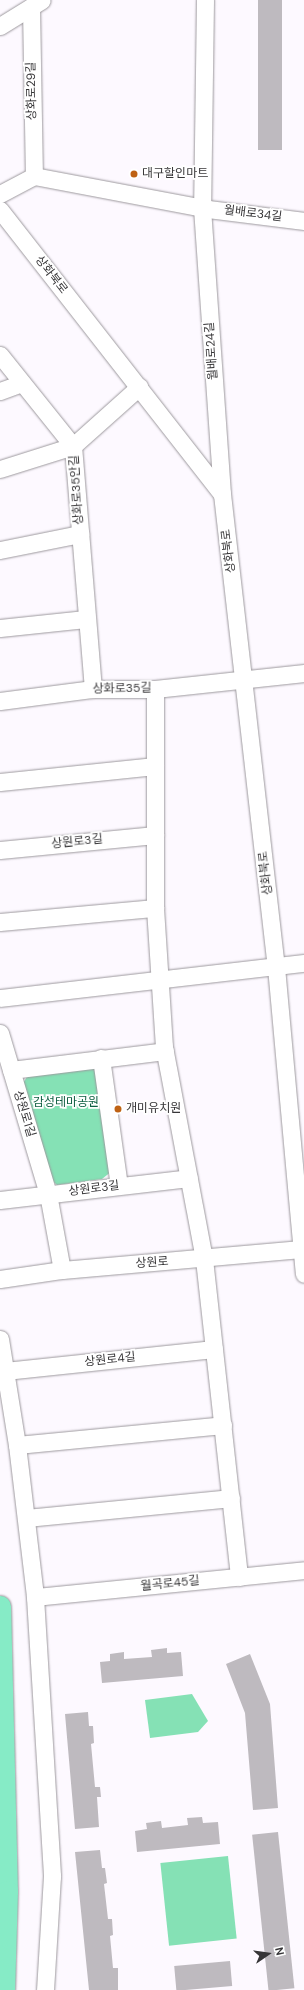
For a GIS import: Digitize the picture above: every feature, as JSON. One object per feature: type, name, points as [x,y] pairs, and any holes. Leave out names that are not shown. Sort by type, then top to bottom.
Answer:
[{"type":"main road","points":[[0,1606],[7,1891],[4,1990]]},
{"type":"street","name":"월배로24길","points":[[205,0],[202,208],[222,494]]},
{"type":"street","name":"상화로29길","points":[[0,26],[37,3]]},
{"type":"street","name":"상화로29길","points":[[34,176],[37,3]]},
{"type":"street","points":[[0,194],[34,176],[202,208]]},
{"type":"street","name":"월배로34길","points":[[202,208],[304,221]]},
{"type":"street","name":"상화북로","points":[[0,210],[222,494],[276,967],[303,1249],[304,1274]]},
{"type":"street","name":"상화로35안길","points":[[0,355],[73,446],[86,619],[93,689]]},
{"type":"street","points":[[0,391],[22,383]]},
{"type":"street","points":[[73,446],[139,387]]},
{"type":"street","name":"상화로35안길","points":[[0,470],[73,446]]},
{"type":"street","name":"상화로35안길","points":[[0,550],[80,534]]},
{"type":"street","points":[[0,628],[86,619]]},
{"type":"street","name":"상화로35길","points":[[0,701],[93,689],[155,689],[304,674]]},
{"type":"street","points":[[155,689],[155,908],[165,1051],[204,1259],[239,1577]]},
{"type":"street","points":[[0,782],[155,766]]},
{"type":"street","name":"상원로3길","points":[[0,850],[155,835]]},
{"type":"street","points":[[0,922],[155,908]]},
{"type":"street","points":[[0,998],[160,978],[304,963]]},
{"type":"street","name":"상원로1길","points":[[0,1033],[48,1194],[62,1270]]},
{"type":"street","points":[[11,1070],[165,1051]]},
{"type":"street","points":[[101,1058],[119,1186]]},
{"type":"street","name":"상원로3길","points":[[0,1200],[189,1178]]},
{"type":"street","name":"상원로","points":[[0,1279],[62,1270],[204,1259],[303,1249]]},
{"type":"street","points":[[0,1339],[27,1518],[35,1597],[52,1876],[44,1990]]},
{"type":"street","name":"상원로4길","points":[[5,1371],[214,1348]]},
{"type":"street","points":[[17,1445],[223,1425]]},
{"type":"street","points":[[27,1518],[230,1498]]},
{"type":"street","name":"월곡로45길","points":[[35,1597],[304,1570]]},
{"type":"green space","name":"감성테마공원","points":[[91,1063],[98,1069],[112,1171],[102,1179],[57,1185],[49,1178],[23,1083],[30,1072]]},
{"type":"green space","points":[[192,1694],[208,1721],[198,1732],[150,1738],[145,1700]]},
{"type":"green space","points":[[228,1856],[237,1939],[169,1946],[160,1863]]},
{"type":"building","points":[[258,0],[282,0],[282,150],[258,150]]},
{"type":"building","points":[[167,1648],[167,1653],[181,1652],[183,1676],[102,1683],[100,1662],[110,1661],[110,1654],[124,1652],[124,1659],[152,1657],[151,1650]]},
{"type":"building","points":[[250,1654],[270,1704],[278,1808],[253,1810],[245,1713],[226,1664]]},
{"type":"building","points":[[88,1712],[89,1726],[93,1726],[94,1743],[91,1744],[95,1787],[100,1787],[101,1797],[97,1797],[99,1827],[75,1829],[65,1714]]},
{"type":"building","points":[[202,1817],[203,1823],[218,1822],[220,1844],[137,1852],[135,1831],[147,1829],[146,1823],[161,1821],[162,1828],[188,1825],[187,1818]]},
{"type":"building","points":[[278,1832],[294,1988],[268,1990],[252,1835]]},
{"type":"building","points":[[100,1850],[102,1868],[105,1868],[107,1883],[104,1884],[108,1919],[112,1919],[113,1935],[110,1936],[113,1968],[118,1968],[118,1990],[89,1990],[75,1852]]},
{"type":"building","points":[[230,1961],[232,1986],[176,1990],[174,1966]]},
{"type":"place","name":"대구할인마트","points":[[134,174]]},
{"type":"place","name":"개미유치원","points":[[118,1109]]}]
